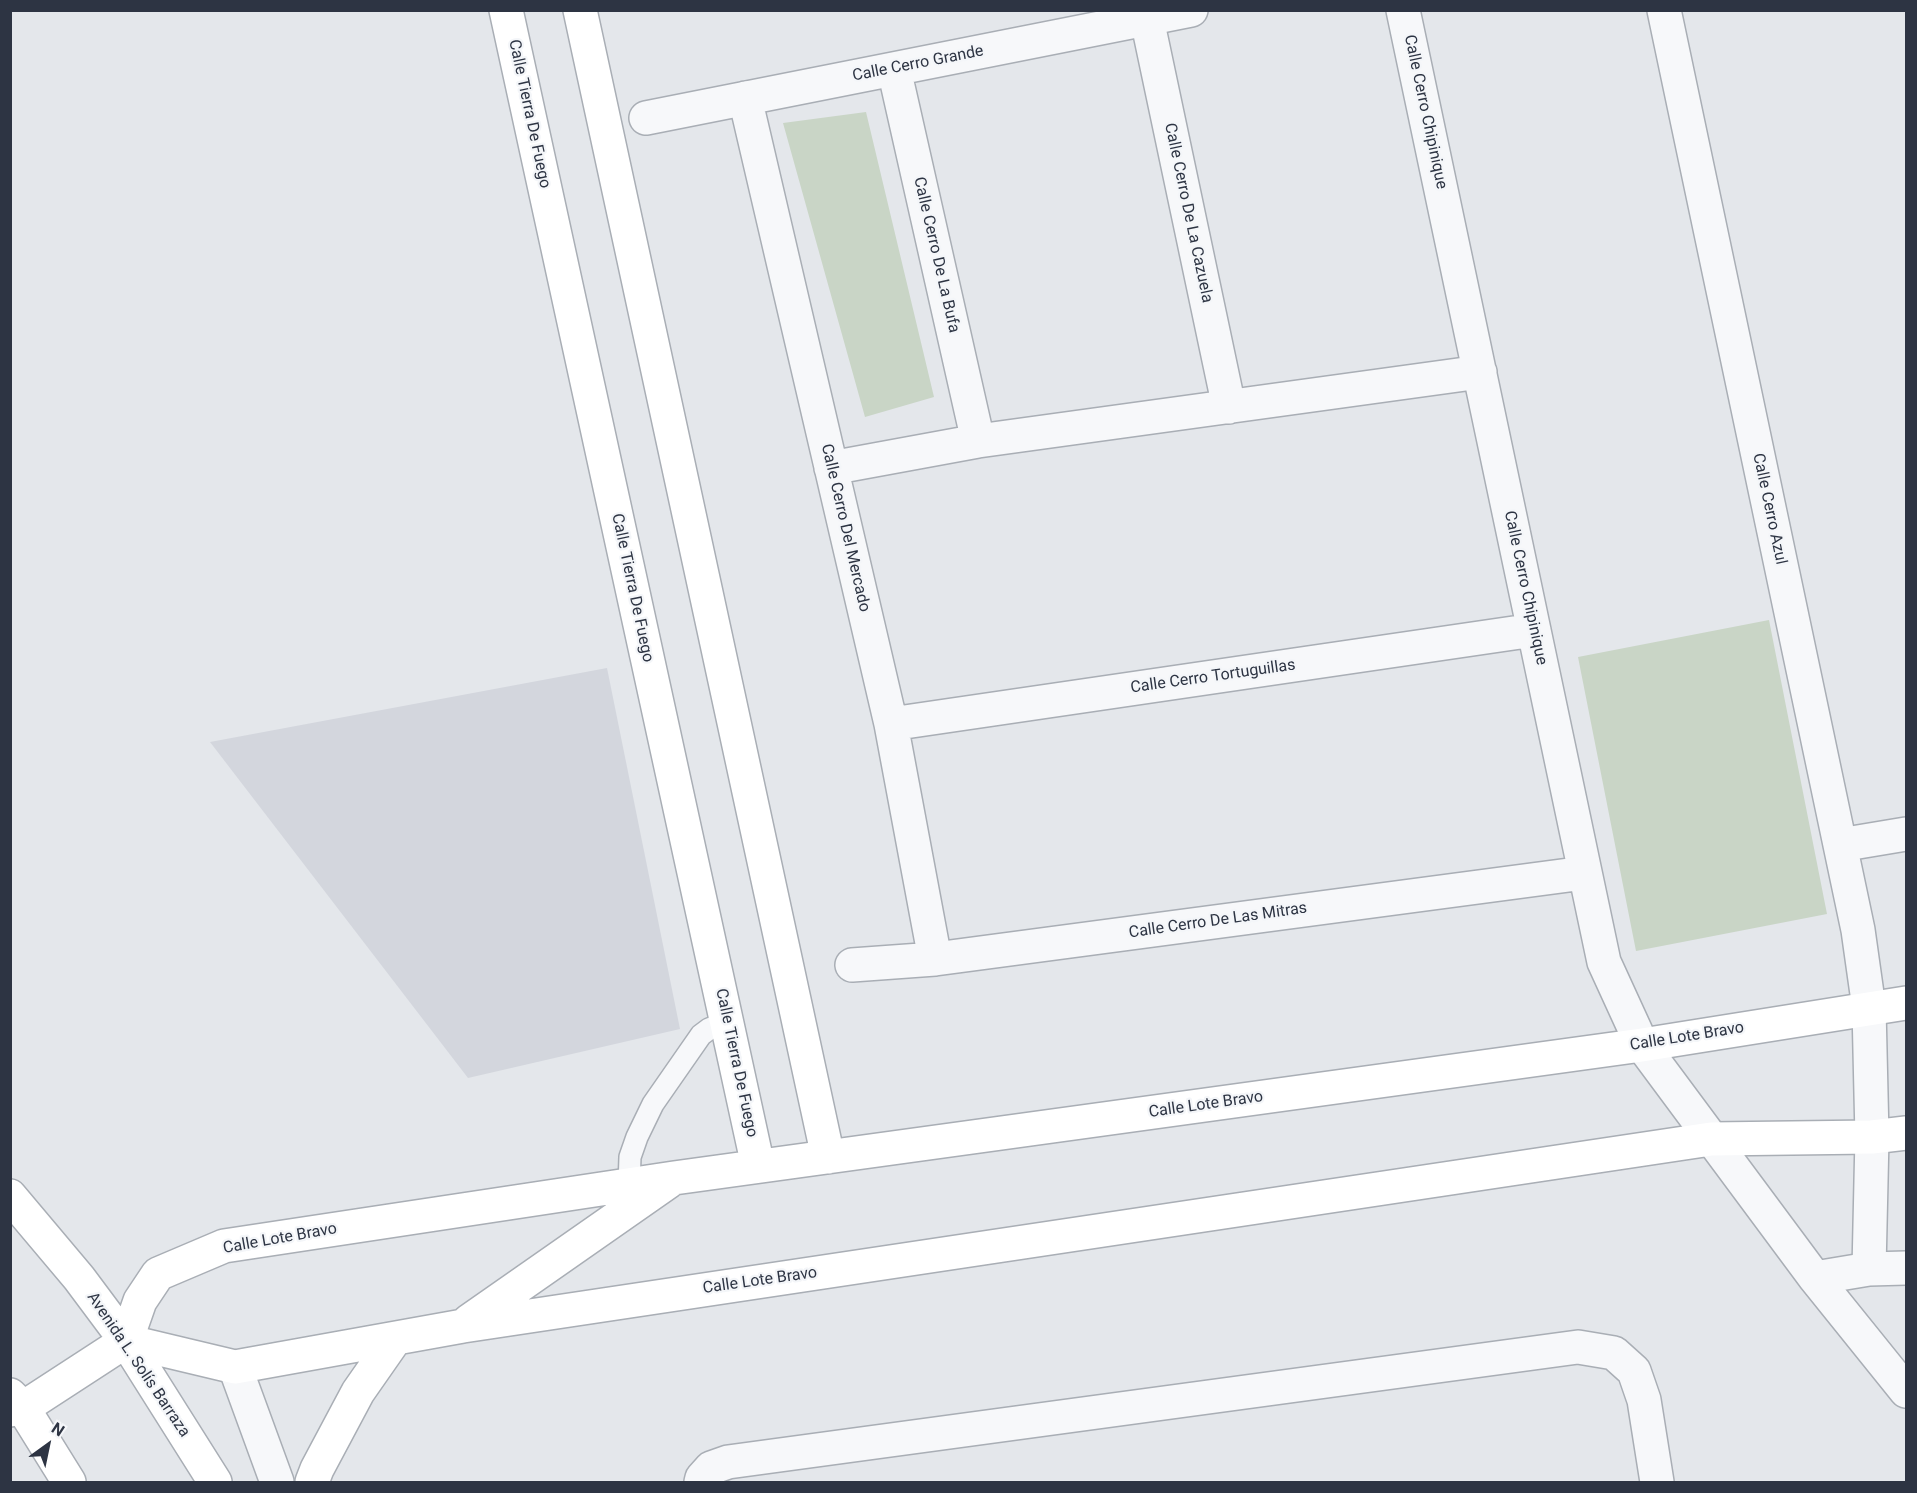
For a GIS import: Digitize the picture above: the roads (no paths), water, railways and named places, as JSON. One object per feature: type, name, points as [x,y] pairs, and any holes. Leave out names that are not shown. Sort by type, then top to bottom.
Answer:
[{"type":"main road","name":"Calle Tierra De Fuego","points":[[506,10],[758,1166]]},
{"type":"main road","points":[[580,10],[828,1157]]},
{"type":"main road","name":"Calle Lote Bravo","points":[[1906,1003],[1642,1045],[758,1166],[224,1246],[158,1274],[140,1301],[126,1341],[235,1367],[463,1326],[1711,1139],[1872,1137],[1906,1133]]},
{"type":"main road","points":[[463,1326],[674,1178]]},
{"type":"main road","name":"Avenida L. Solís Barraza","points":[[10,1196],[80,1278],[126,1341],[215,1482]]},
{"type":"main road","points":[[312,1482],[358,1392],[394,1339]]},
{"type":"main road","points":[[69,1482],[14,1404],[126,1341]]},
{"type":"street","name":"Calle Cerro Grande","points":[[645,118],[1191,10]]},
{"type":"street","name":"Calle Cerro Chipinique","points":[[1403,10],[1604,962],[1642,1045],[1815,1278],[1906,1391]]},
{"type":"street","name":"Calle Cerro Azul","points":[[1664,10],[1858,930],[1869,1008],[1872,1137],[1869,1269]]},
{"type":"street","name":"Calle Cerro De La Cazuela","points":[[1147,19],[1229,407]]},
{"type":"street","name":"Calle Cerro De La Bufa","points":[[894,69],[978,441]]},
{"type":"street","name":"Calle Cerro Del Mercado","points":[[745,98],[891,724],[936,959]]},
{"type":"street","points":[[831,468],[978,441],[1480,372]]},
{"type":"street","name":"Calle Cerro Tortuguillas","points":[[891,724],[1534,630]]},
{"type":"street","points":[[1840,845],[1906,834]]},
{"type":"street","name":"Calle Cerro De Las Mitras","points":[[852,965],[936,959],[1584,873]]},
{"type":"street","points":[[1815,1278],[1869,1269],[1906,1268]]},
{"type":"street","points":[[702,1482],[702,1478],[711,1468],[728,1462],[1578,1347],[1614,1353],[1634,1371],[1644,1400],[1657,1482]]},
{"type":"street","points":[[235,1367],[277,1482]]},
{"type":"lane","points":[[629,1185],[630,1157],[653,1104],[701,1035],[726,1022]]}]
